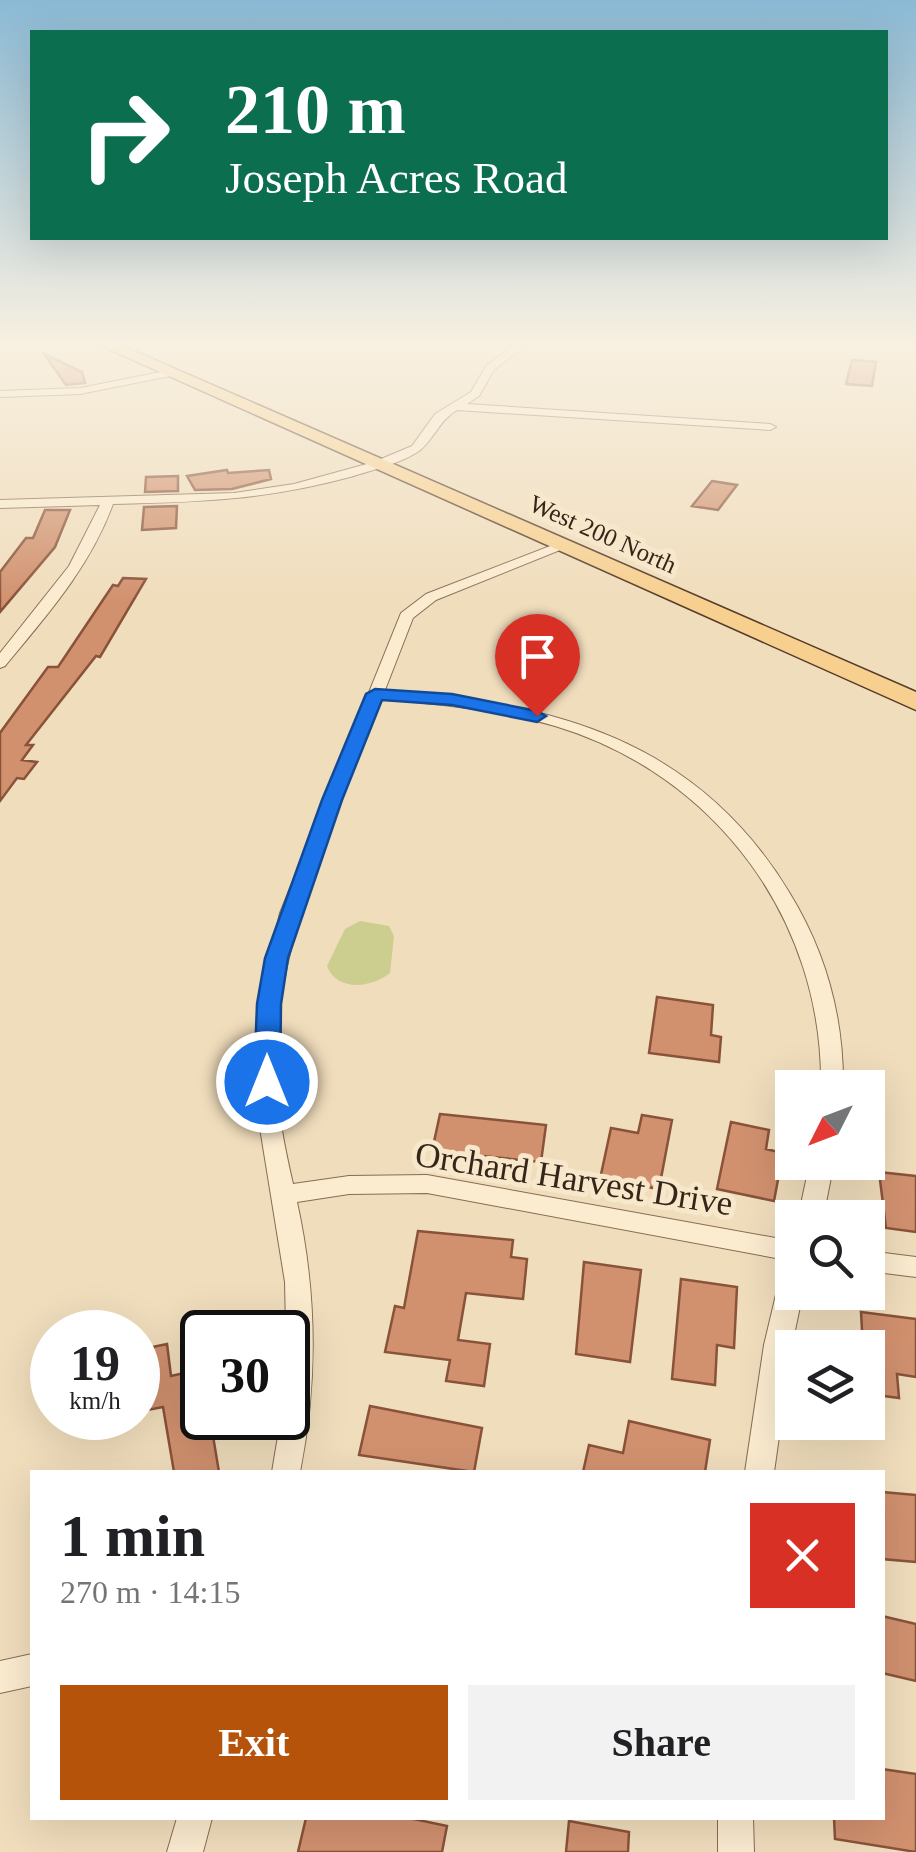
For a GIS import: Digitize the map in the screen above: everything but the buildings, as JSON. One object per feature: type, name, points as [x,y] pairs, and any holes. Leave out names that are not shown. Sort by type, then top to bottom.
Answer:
[{"type":"main road","name":"West 200 North","points":[[299,429],[916,702]]},
{"type":"street","points":[[0,504],[266,493],[378,464],[416,449],[430,429]]},
{"type":"street","points":[[0,663],[80,563],[98,534],[108,501]]},
{"type":"street","points":[[286,1470],[296,1422],[298,1282],[268,1114],[266,1049],[276,958],[400,626],[416,606],[563,546]]},
{"type":"street","points":[[375,694],[494,707],[581,730],[655,763],[724,814],[756,849],[802,931],[823,996],[830,1070]]},
{"type":"street","name":"Orchard Harvest Drive","points":[[284,1194],[349,1185],[428,1184],[775,1248]]},
{"type":"street","points":[[885,1264],[916,1267]]},
{"type":"street","points":[[758,1470],[786,1310]]},
{"type":"street","points":[[0,1676],[30,1670]]},
{"type":"street","points":[[185,1852],[194,1820]]},
{"type":"street","points":[[736,1820],[736,1852]]},
{"type":"green space","points":[[360,921],[389,926],[394,936],[390,973],[374,982],[346,984],[327,966],[345,929]]},
{"type":"route","points":[[267,1082],[269,1004],[276,958],[332,800],[375,694],[452,700],[537,716]]}]
